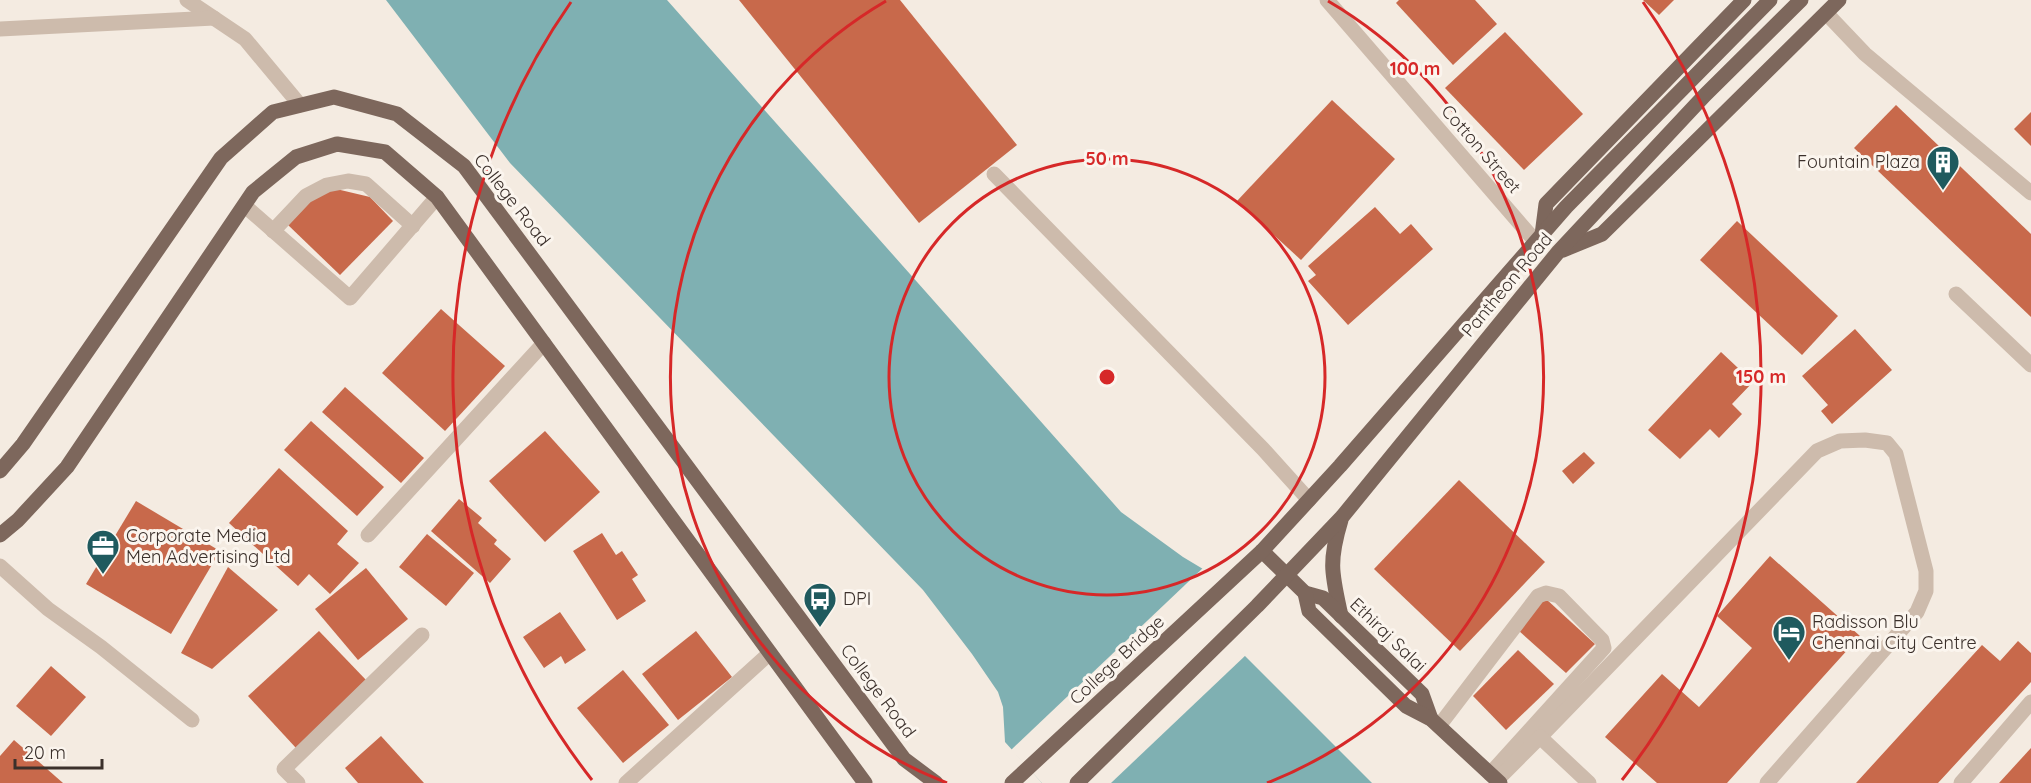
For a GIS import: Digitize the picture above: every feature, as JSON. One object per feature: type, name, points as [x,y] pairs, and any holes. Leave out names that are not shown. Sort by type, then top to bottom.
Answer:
[{"type":"main road","points":[[1539,239],[1546,204],[1744,0]]},
{"type":"main road","name":"College Bridge","points":[[1012,783],[1262,551],[1566,207],[1770,0]]},
{"type":"main road","name":"Pantheon Road","points":[[1077,783],[1257,606],[1342,517],[1559,251],[1705,95],[1801,0]]},
{"type":"main road","points":[[1559,251],[1602,234],[1839,0]]},
{"type":"main road","name":"College Road","points":[[0,471],[23,444],[221,158],[273,112],[300,105],[334,97],[398,114],[464,166],[904,759],[936,783]]},
{"type":"main road","points":[[0,535],[18,520],[67,467],[253,192],[296,157],[337,144],[385,152],[437,197],[865,783]]},
{"type":"main road","points":[[1341,616],[1331,565],[1333,546],[1342,517]]},
{"type":"main road","name":"Ethiraj Salai","points":[[1262,551],[1305,593],[1323,598],[1422,694],[1435,722]]},
{"type":"main road","name":"Ethiraj Salai","points":[[1305,593],[1309,610],[1406,706],[1435,722],[1496,779]]},
{"type":"street","points":[[187,0],[245,39],[300,105]]},
{"type":"street","name":"Cotton Street","points":[[1327,0],[1539,239]]},
{"type":"street","points":[[1826,13],[1865,54],[2031,193]]},
{"type":"street","points":[[0,29],[214,18]]},
{"type":"street","points":[[994,174],[1263,449],[1309,500]]},
{"type":"street","points":[[273,231],[306,196],[327,185],[348,181],[366,184],[413,226]]},
{"type":"street","points":[[245,206],[350,298],[437,197]]},
{"type":"street","points":[[1956,294],[2031,365]]},
{"type":"street","points":[[368,535],[544,343]]},
{"type":"street","points":[[1496,779],[1540,737],[1817,451],[1840,441],[1887,442],[1896,454],[1926,571],[1926,591],[1917,612],[1767,783]]},
{"type":"street","points":[[0,566],[48,609],[101,647],[192,720]]},
{"type":"street","points":[[1435,722],[1538,596],[1546,593],[1559,596],[1602,640],[1604,648],[1496,779]]},
{"type":"street","points":[[298,783],[284,769],[422,635]]},
{"type":"street","points":[[626,783],[770,653]]},
{"type":"street","points":[[1961,783],[2031,702]]},
{"type":"street","points":[[1540,737],[1589,783]]},
{"type":"water","points":[[386,0],[667,0],[1121,512],[1203,569],[1227,614],[1245,656],[1372,783],[1042,783],[1005,742],[1003,707],[998,692],[923,590],[510,163]]},
{"type":"pier","points":[[1205,566],[1230,613],[1247,654],[1111,783],[1042,783],[1011,750]]},
{"type":"building","points":[[739,0],[900,0],[1017,145],[919,223]]},
{"type":"building","points":[[1399,0],[1475,0],[1497,24],[1453,65],[1396,3]]},
{"type":"building","points":[[1643,0],[1674,0],[1659,15]]},
{"type":"building","points":[[1505,32],[1583,114],[1524,170],[1445,88]]},
{"type":"building","points":[[1332,100],[1395,159],[1301,260],[1237,201]]},
{"type":"building","name":"Fountain Plaza","points":[[1896,105],[2031,234],[2031,317],[1854,148]]},
{"type":"building","points":[[2031,112],[2031,146],[2014,129]]},
{"type":"building","points":[[332,188],[370,197],[393,221],[340,275],[287,224],[306,200]]},
{"type":"building","points":[[1375,207],[1400,234],[1411,224],[1433,249],[1348,325],[1308,281],[1316,275],[1308,266]]},
{"type":"building","points":[[1737,221],[1838,316],[1802,355],[1700,260]]},
{"type":"building","points":[[441,309],[505,366],[445,431],[382,373]]},
{"type":"building","points":[[1855,329],[1892,370],[1832,424],[1821,411],[1828,405],[1802,376]]},
{"type":"building","points":[[1721,352],[1753,382],[1732,404],[1742,414],[1719,438],[1710,429],[1680,459],[1648,430]]},
{"type":"building","points":[[345,387],[424,458],[401,483],[322,412]]},
{"type":"building","points":[[311,421],[384,487],[357,516],[284,450]]},
{"type":"building","points":[[545,431],[600,492],[545,542],[489,481]]},
{"type":"building","points":[[1584,452],[1595,463],[1573,484],[1562,471]]},
{"type":"building","points":[[279,468],[348,531],[337,544],[359,563],[330,594],[309,574],[298,586],[229,523]]},
{"type":"building","points":[[1459,480],[1545,562],[1460,651],[1374,569]]},
{"type":"building","points":[[459,499],[482,518],[478,523],[497,540],[494,544],[511,559],[490,583],[431,531]]},
{"type":"building","points":[[136,501],[220,551],[171,634],[86,584]]},
{"type":"building","points":[[602,533],[616,555],[622,551],[638,575],[632,579],[646,601],[617,620],[573,551]]},
{"type":"building","points":[[427,534],[474,573],[446,606],[399,567]]},
{"type":"building","name":"Radisson Blu Chennai City Centre","points":[[1770,556],[1860,636],[1727,783],[1657,783],[1605,737],[1662,674],[1699,707],[1752,648],[1717,616]]},
{"type":"building","points":[[228,567],[278,610],[212,669],[181,653]]},
{"type":"building","points":[[366,568],[408,619],[358,660],[315,609]]},
{"type":"building","points":[[1545,598],[1595,644],[1566,673],[1518,630]]},
{"type":"building","points":[[560,612],[586,650],[565,664],[561,656],[544,668],[523,637]]},
{"type":"building","points":[[319,631],[367,681],[296,748],[248,696]]},
{"type":"building","points":[[696,631],[732,677],[678,720],[642,674]]},
{"type":"building","points":[[2018,641],[2031,653],[2031,682],[1938,783],[1856,783],[1982,645],[2000,661]]},
{"type":"building","points":[[1518,650],[1554,684],[1506,730],[1473,696]]},
{"type":"building","points":[[51,666],[86,697],[51,736],[16,706]]},
{"type":"building","points":[[623,670],[669,725],[623,763],[577,708]]},
{"type":"building","points":[[381,736],[424,783],[358,783],[345,768]]},
{"type":"building","points":[[14,740],[63,783],[0,783],[0,756]]},
{"type":"building","points":[[2031,748],[2031,783],[1999,783]]},
{"type":"place","name":"Fountain Plaza","points":[[1943,191]]},
{"type":"place","name":"Corporate Media Men Advertising Ltd","points":[[103,575]]},
{"type":"place","name":"DPI","points":[[820,628]]},
{"type":"place","name":"Radisson Blu Chennai City Centre","points":[[1789,661]]}]
